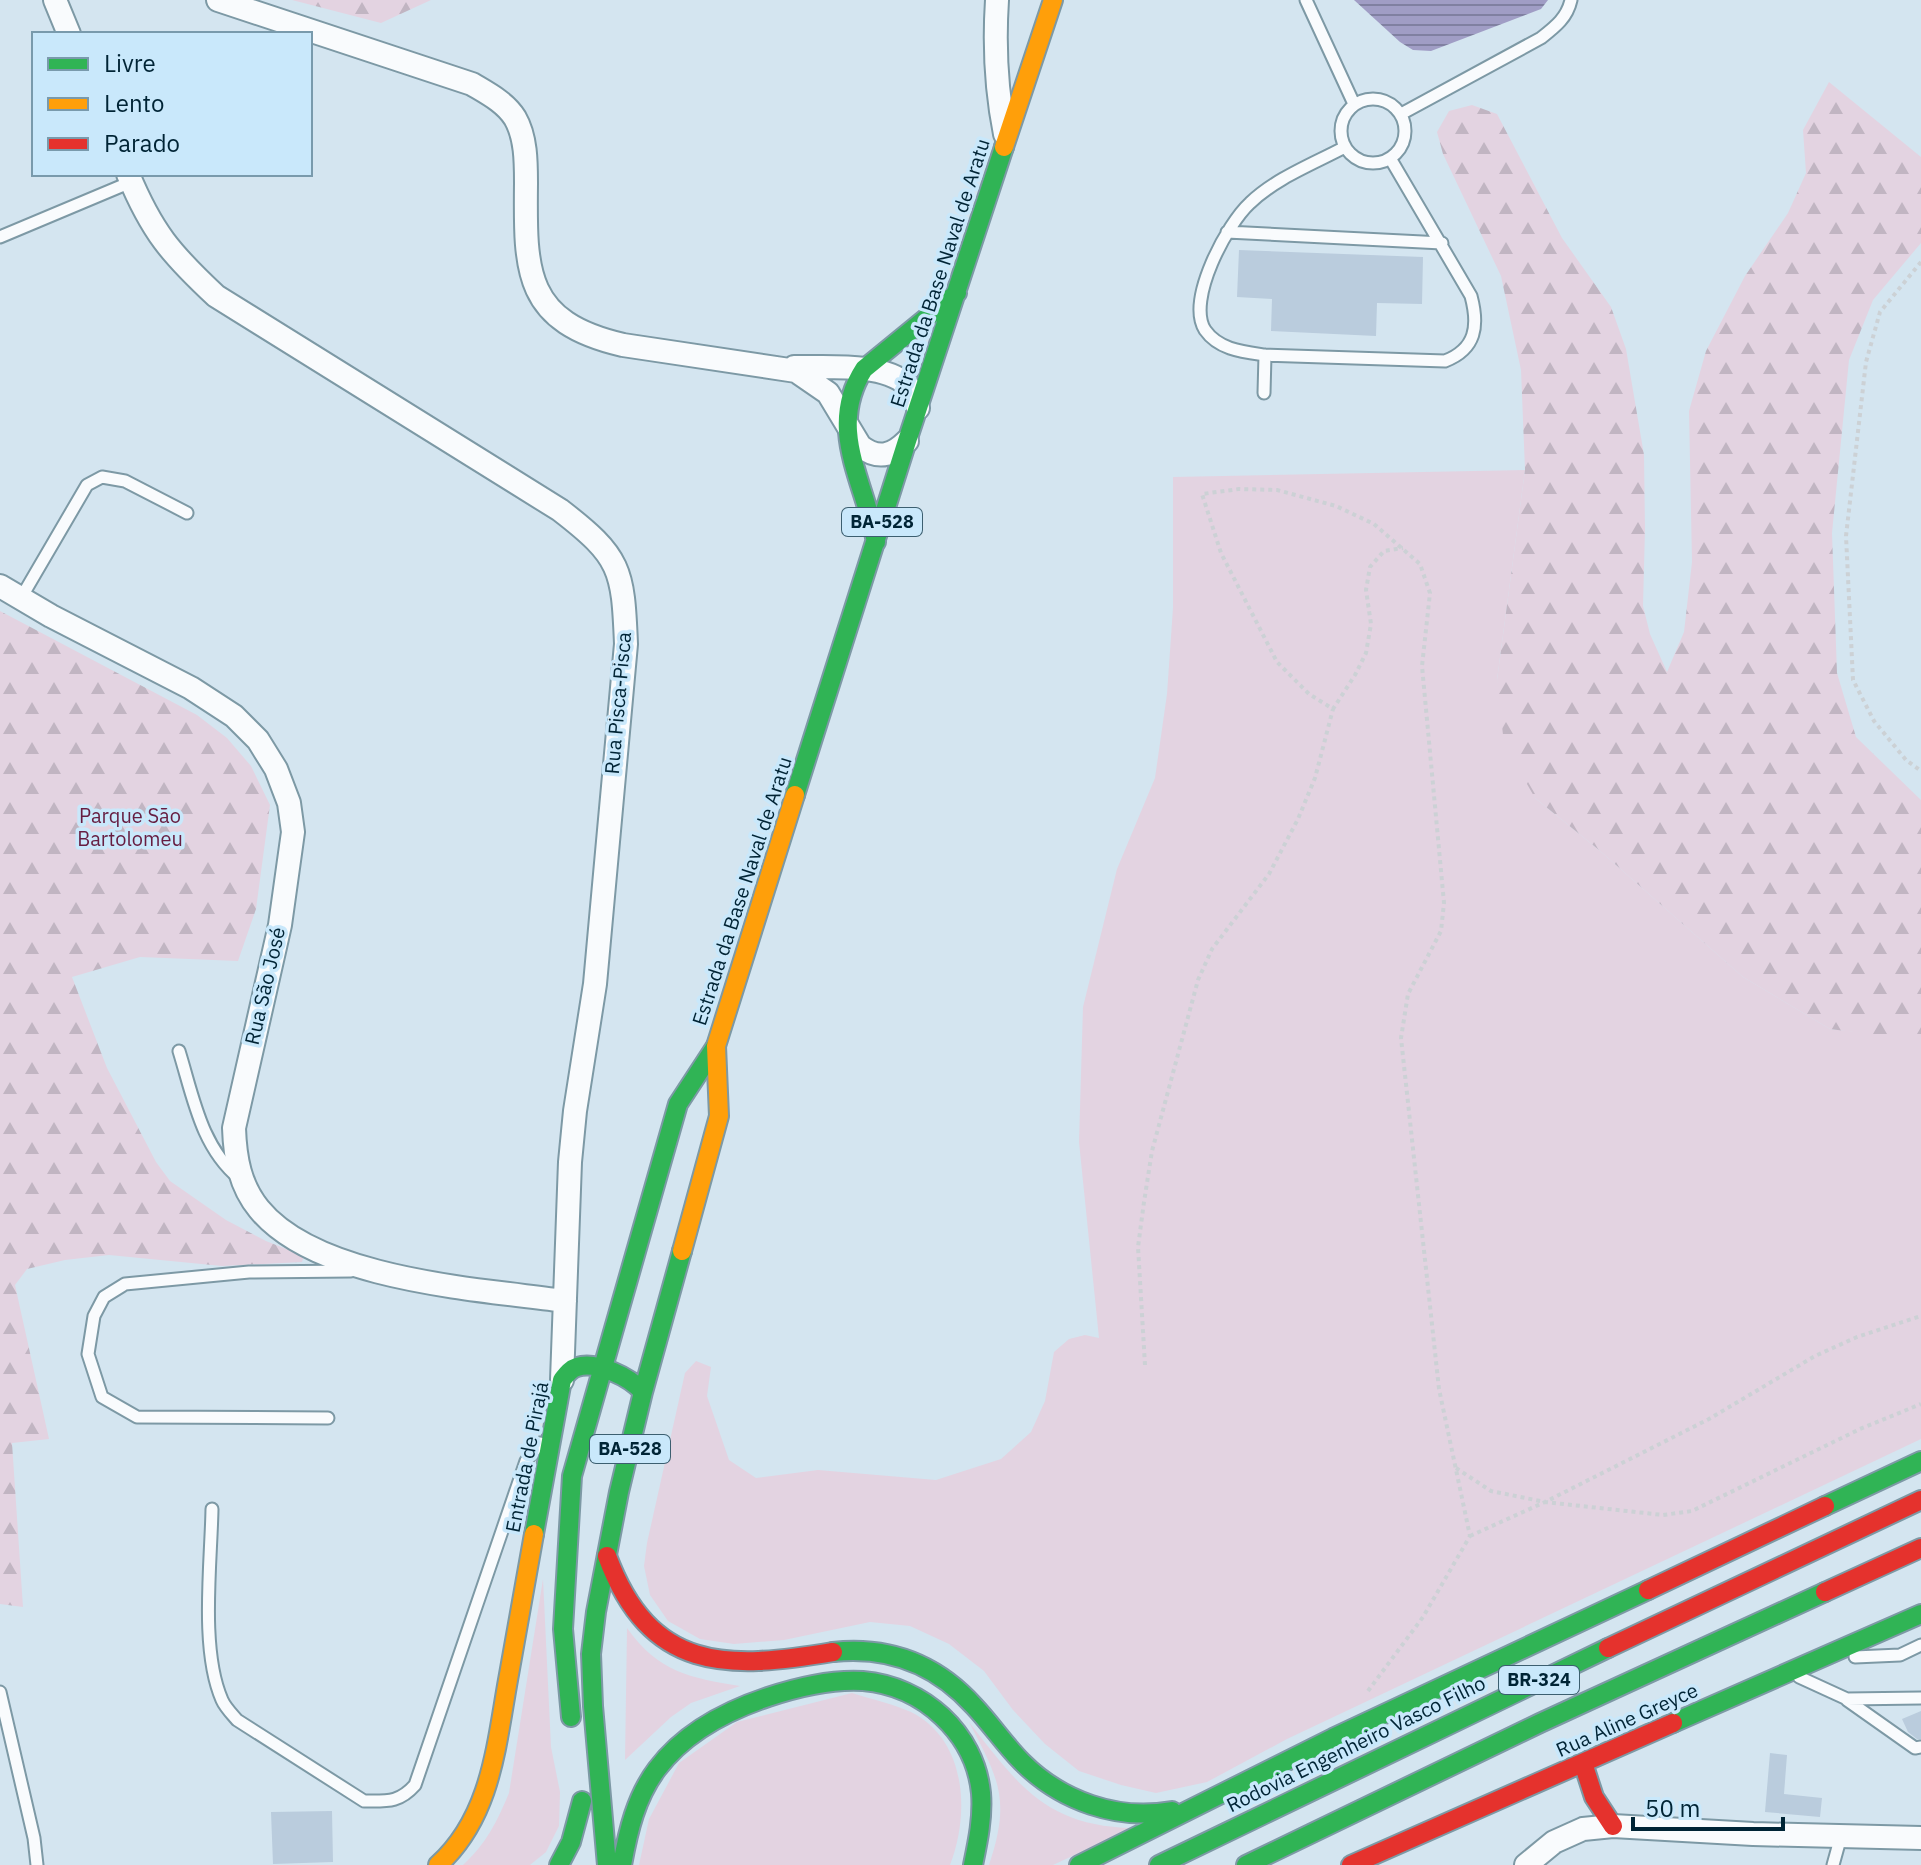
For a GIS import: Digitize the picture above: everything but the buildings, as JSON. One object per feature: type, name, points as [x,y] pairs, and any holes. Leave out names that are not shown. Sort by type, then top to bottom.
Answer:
[{"type":"main road","name":"Estrada da Base Naval de Aratu","points":[[612,1863],[591,1654],[607,1556],[643,1392],[719,1116],[716,1046],[907,441],[1053,0]]},
{"type":"main road","points":[[876,542],[870,510],[853,469],[848,425],[852,392],[864,369],[958,292]]},
{"type":"main road","points":[[573,1729],[563,1629],[572,1476],[678,1104],[716,1046]]},
{"type":"main road","name":"Entrada de Pirajá","points":[[438,1865],[466,1837],[479,1813],[490,1779],[562,1380],[566,1373],[582,1366],[601,1371]]},
{"type":"main road","points":[[601,1371],[634,1381],[643,1392]]},
{"type":"main road","points":[[1079,1865],[1348,1731],[1921,1461]]},
{"type":"main road","name":"Rodovia Engenheiro Vasco Filho","points":[[1159,1865],[1387,1753],[1921,1500]]},
{"type":"main road","name":"BR-324","points":[[1246,1865],[1540,1723],[1921,1548]]},
{"type":"main road","points":[[607,1556],[619,1588],[635,1612],[669,1643],[690,1652],[712,1659],[758,1664],[854,1648],[897,1655],[918,1663],[954,1685],[979,1709],[1024,1763],[1062,1791],[1086,1802],[1115,1813],[1139,1815],[1165,1813],[1218,1796]]},
{"type":"main road","name":"Rua Aline Greyce","points":[[1351,1865],[1921,1614]]},
{"type":"main road","points":[[612,1863],[641,1795],[658,1768],[679,1746],[707,1725],[753,1702],[821,1683],[861,1681],[888,1686],[938,1710],[957,1728],[967,1744],[979,1779],[982,1800],[981,1829],[973,1865]]},
{"type":"main road","points":[[1583,1763],[1597,1808],[1613,1826]]},
{"type":"main road","points":[[559,1865],[567,1855],[573,1838],[581,1794],[612,1863]]},
{"type":"street","points":[[55,0],[68,32]]},
{"type":"street","points":[[218,0],[252,5],[472,84],[496,98],[514,117],[523,137],[526,244],[536,288],[546,307],[568,325],[595,338],[623,345],[796,371],[828,393],[860,446],[877,455],[887,455],[897,451],[907,441]]},
{"type":"street","points":[[997,0],[997,85],[1007,142]]},
{"type":"street","name":"Rua Pisca-Pisca","points":[[129,178],[143,210],[162,241],[181,264],[216,296],[560,510],[593,535],[610,553],[619,576],[624,601],[626,644],[595,984],[572,1136],[562,1380]]},
{"type":"street","points":[[777,367],[864,369],[886,373],[906,384],[914,394],[918,408]]},
{"type":"street","name":"Rua São José","points":[[0,586],[191,688],[234,716],[258,740],[276,769],[289,803],[293,832],[282,913],[234,1128],[235,1153],[241,1179],[258,1208],[277,1228],[303,1244],[342,1261],[386,1273],[565,1301]]},
{"type":"street","points":[[1526,1865],[1554,1842],[1583,1829],[1613,1826],[1753,1834],[1921,1838]]},
{"type":"lane","points":[[1306,0],[1354,104]]},
{"type":"lane","points":[[1401,114],[1541,38],[1558,25],[1571,0]]},
{"type":"lane","points":[[1364,100],[1385,101],[1401,114],[1403,143],[1390,158],[1381,162],[1360,161],[1345,147],[1340,129],[1347,111],[1354,104],[1364,100]]},
{"type":"lane","points":[[1345,147],[1272,186],[1248,204],[1227,232],[1209,272],[1199,313],[1205,330],[1218,342],[1237,352],[1265,355],[1445,361],[1462,354],[1470,342],[1475,310],[1464,280],[1390,158]]},
{"type":"lane","points":[[0,237],[129,178]]},
{"type":"lane","points":[[1227,232],[1442,243]]},
{"type":"lane","points":[[1264,393],[1265,355]]},
{"type":"lane","points":[[21,598],[87,485],[102,477],[125,481],[187,513]]},
{"type":"lane","points":[[179,1051],[203,1128],[213,1149],[226,1167],[241,1179]]},
{"type":"lane","points":[[328,1418],[137,1417],[102,1397],[88,1354],[94,1316],[104,1297],[125,1284],[249,1272],[334,1270],[386,1273]]},
{"type":"lane","points":[[212,1509],[210,1636],[214,1678],[223,1703],[237,1720],[364,1801],[389,1801],[405,1796],[415,1785],[526,1461],[554,1428]]},
{"type":"lane","points":[[1823,1658],[1900,1655],[1921,1645]]},
{"type":"lane","points":[[1789,1672],[1847,1699],[1919,1748]]},
{"type":"lane","points":[[0,1692],[34,1838],[37,1865]]},
{"type":"lane","points":[[1847,1699],[1921,1698]]},
{"type":"lane","points":[[1833,1865],[1841,1836]]},
{"type":"path","points":[[1921,262],[1880,312],[1866,362],[1846,536],[1853,680],[1874,721],[1906,760],[1921,771]]},
{"type":"path","points":[[1333,709],[1309,694],[1277,662],[1221,553],[1202,494],[1239,489],[1277,490],[1336,506],[1374,524],[1403,548],[1420,564],[1430,593],[1422,666],[1444,903],[1441,931],[1408,994],[1401,1038],[1439,1389],[1470,1536]]},
{"type":"path","points":[[1145,1365],[1138,1247],[1144,1202],[1152,1151],[1198,980],[1212,949],[1269,874],[1298,819],[1315,778],[1333,709],[1366,653],[1371,624],[1366,590],[1370,567],[1384,551],[1403,548]]},
{"type":"path","points":[[1360,1701],[1423,1617],[1470,1536],[1545,1502],[1709,1419],[1815,1356],[1857,1337],[1921,1316]]},
{"type":"path","points":[[1456,1468],[1491,1491],[1545,1502],[1663,1515],[1692,1511],[1860,1429],[1921,1404]]},
{"type":"green space","points":[[292,0],[431,0],[381,23]]},
{"type":"green space","points":[[1829,82],[1921,157],[1921,243],[1873,300],[1849,360],[1832,533],[1837,673],[1856,737],[1921,800],[1921,1039],[1915,1040],[1830,1029],[1743,977],[1535,798],[1504,744],[1497,680],[1525,470],[1521,370],[1501,276],[1443,154],[1437,132],[1449,111],[1472,105],[1497,114],[1562,238],[1611,307],[1626,349],[1644,455],[1643,606],[1650,634],[1667,672],[1684,632],[1692,562],[1689,411],[1706,351],[1745,276],[1788,213],[1806,173],[1803,130]]},
{"type":"green space","points":[[1525,470],[1497,680],[1535,798],[1743,977],[1830,1029],[1921,1039],[1921,1439],[1287,1739],[1207,1782],[1156,1793],[1079,1771],[1045,1744],[1013,1710],[984,1671],[949,1644],[910,1626],[870,1622],[784,1640],[734,1644],[700,1639],[668,1621],[650,1595],[644,1566],[685,1373],[696,1361],[711,1367],[707,1396],[729,1460],[756,1478],[818,1470],[936,1480],[1001,1459],[1031,1432],[1045,1401],[1054,1352],[1069,1339],[1085,1335],[1099,1338],[1079,1142],[1083,1007],[1117,869],[1155,778],[1167,694],[1173,608],[1173,477]]},
{"type":"green space","name":"Parque São Bartolomeu","points":[[0,611],[197,715],[227,738],[251,766],[270,805],[256,909],[238,961],[140,957],[72,977],[107,1068],[156,1162],[170,1181],[226,1220],[304,1256],[302,1262],[222,1266],[109,1255],[65,1260],[27,1269],[15,1285],[49,1439],[12,1443],[23,1607],[0,1604]]},
{"type":"green space","points":[[543,1579],[551,1747],[560,1792],[559,1826],[546,1852],[530,1865],[463,1865],[490,1832],[509,1793]]},
{"type":"green space","points":[[627,1628],[663,1664],[690,1676],[740,1686],[691,1703],[671,1717],[625,1760]]},
{"type":"green space","points":[[852,1693],[911,1712],[930,1725],[944,1741],[959,1780],[961,1802],[960,1824],[950,1865],[639,1865],[649,1819],[679,1763],[737,1722]]},
{"type":"green space","points":[[969,1722],[1019,1783],[1037,1798],[1078,1819],[1133,1828],[1053,1865],[989,1865],[999,1823],[998,1790],[988,1760]]},
{"type":"shaded area","points":[[1354,0],[1548,0],[1541,9],[1431,51],[1413,50],[1400,42]]},
{"type":"traffic: fast","points":[[795,795],[1004,147]]},
{"type":"traffic: fast","points":[[876,542],[848,434],[848,412],[853,391],[864,369],[957,293]]},
{"type":"traffic: fast","points":[[571,1717],[563,1629],[572,1476],[678,1104],[716,1046]]},
{"type":"traffic: fast","points":[[607,1865],[593,1706],[591,1654],[596,1612],[619,1492],[682,1251]]},
{"type":"traffic: fast","points":[[534,1534],[562,1380],[568,1372],[585,1366],[603,1368],[622,1376],[643,1392]]},
{"type":"traffic: fast","points":[[1825,1506],[1921,1461]]},
{"type":"traffic: fast","points":[[1079,1865],[1333,1738],[1648,1590]]},
{"type":"traffic: fast","points":[[1246,1865],[1540,1723],[1825,1592]]},
{"type":"traffic: fast","points":[[1673,1723],[1921,1614]]},
{"type":"traffic: fast","points":[[1159,1865],[1608,1648]]},
{"type":"traffic: fast","points":[[833,1652],[892,1655],[944,1679],[959,1691],[1037,1776],[1072,1797],[1091,1805],[1131,1813],[1172,1811]]},
{"type":"traffic: fast","points":[[622,1865],[630,1827],[644,1791],[668,1756],[693,1734],[722,1716],[779,1693],[851,1681],[885,1685],[906,1692],[942,1716],[957,1733],[977,1771],[981,1793],[981,1820],[973,1865]]},
{"type":"traffic: fast","points":[[559,1865],[571,1842],[582,1801]]},
{"type":"traffic: slow","points":[[1004,147],[1053,0]]},
{"type":"traffic: slow","points":[[682,1251],[719,1116],[716,1046],[795,795]]},
{"type":"traffic: slow","points":[[438,1865],[470,1825],[488,1780],[534,1534]]},
{"type":"traffic: jam","points":[[1608,1648],[1921,1500]]},
{"type":"traffic: jam","points":[[1648,1590],[1825,1506]]},
{"type":"traffic: jam","points":[[1825,1592],[1921,1548]]},
{"type":"traffic: jam","points":[[607,1556],[625,1594],[645,1622],[669,1642],[696,1654],[726,1660],[759,1661],[833,1652]]},
{"type":"traffic: jam","points":[[1351,1865],[1673,1723]]},
{"type":"traffic: jam","points":[[1583,1763],[1594,1797],[1613,1826]]}]
